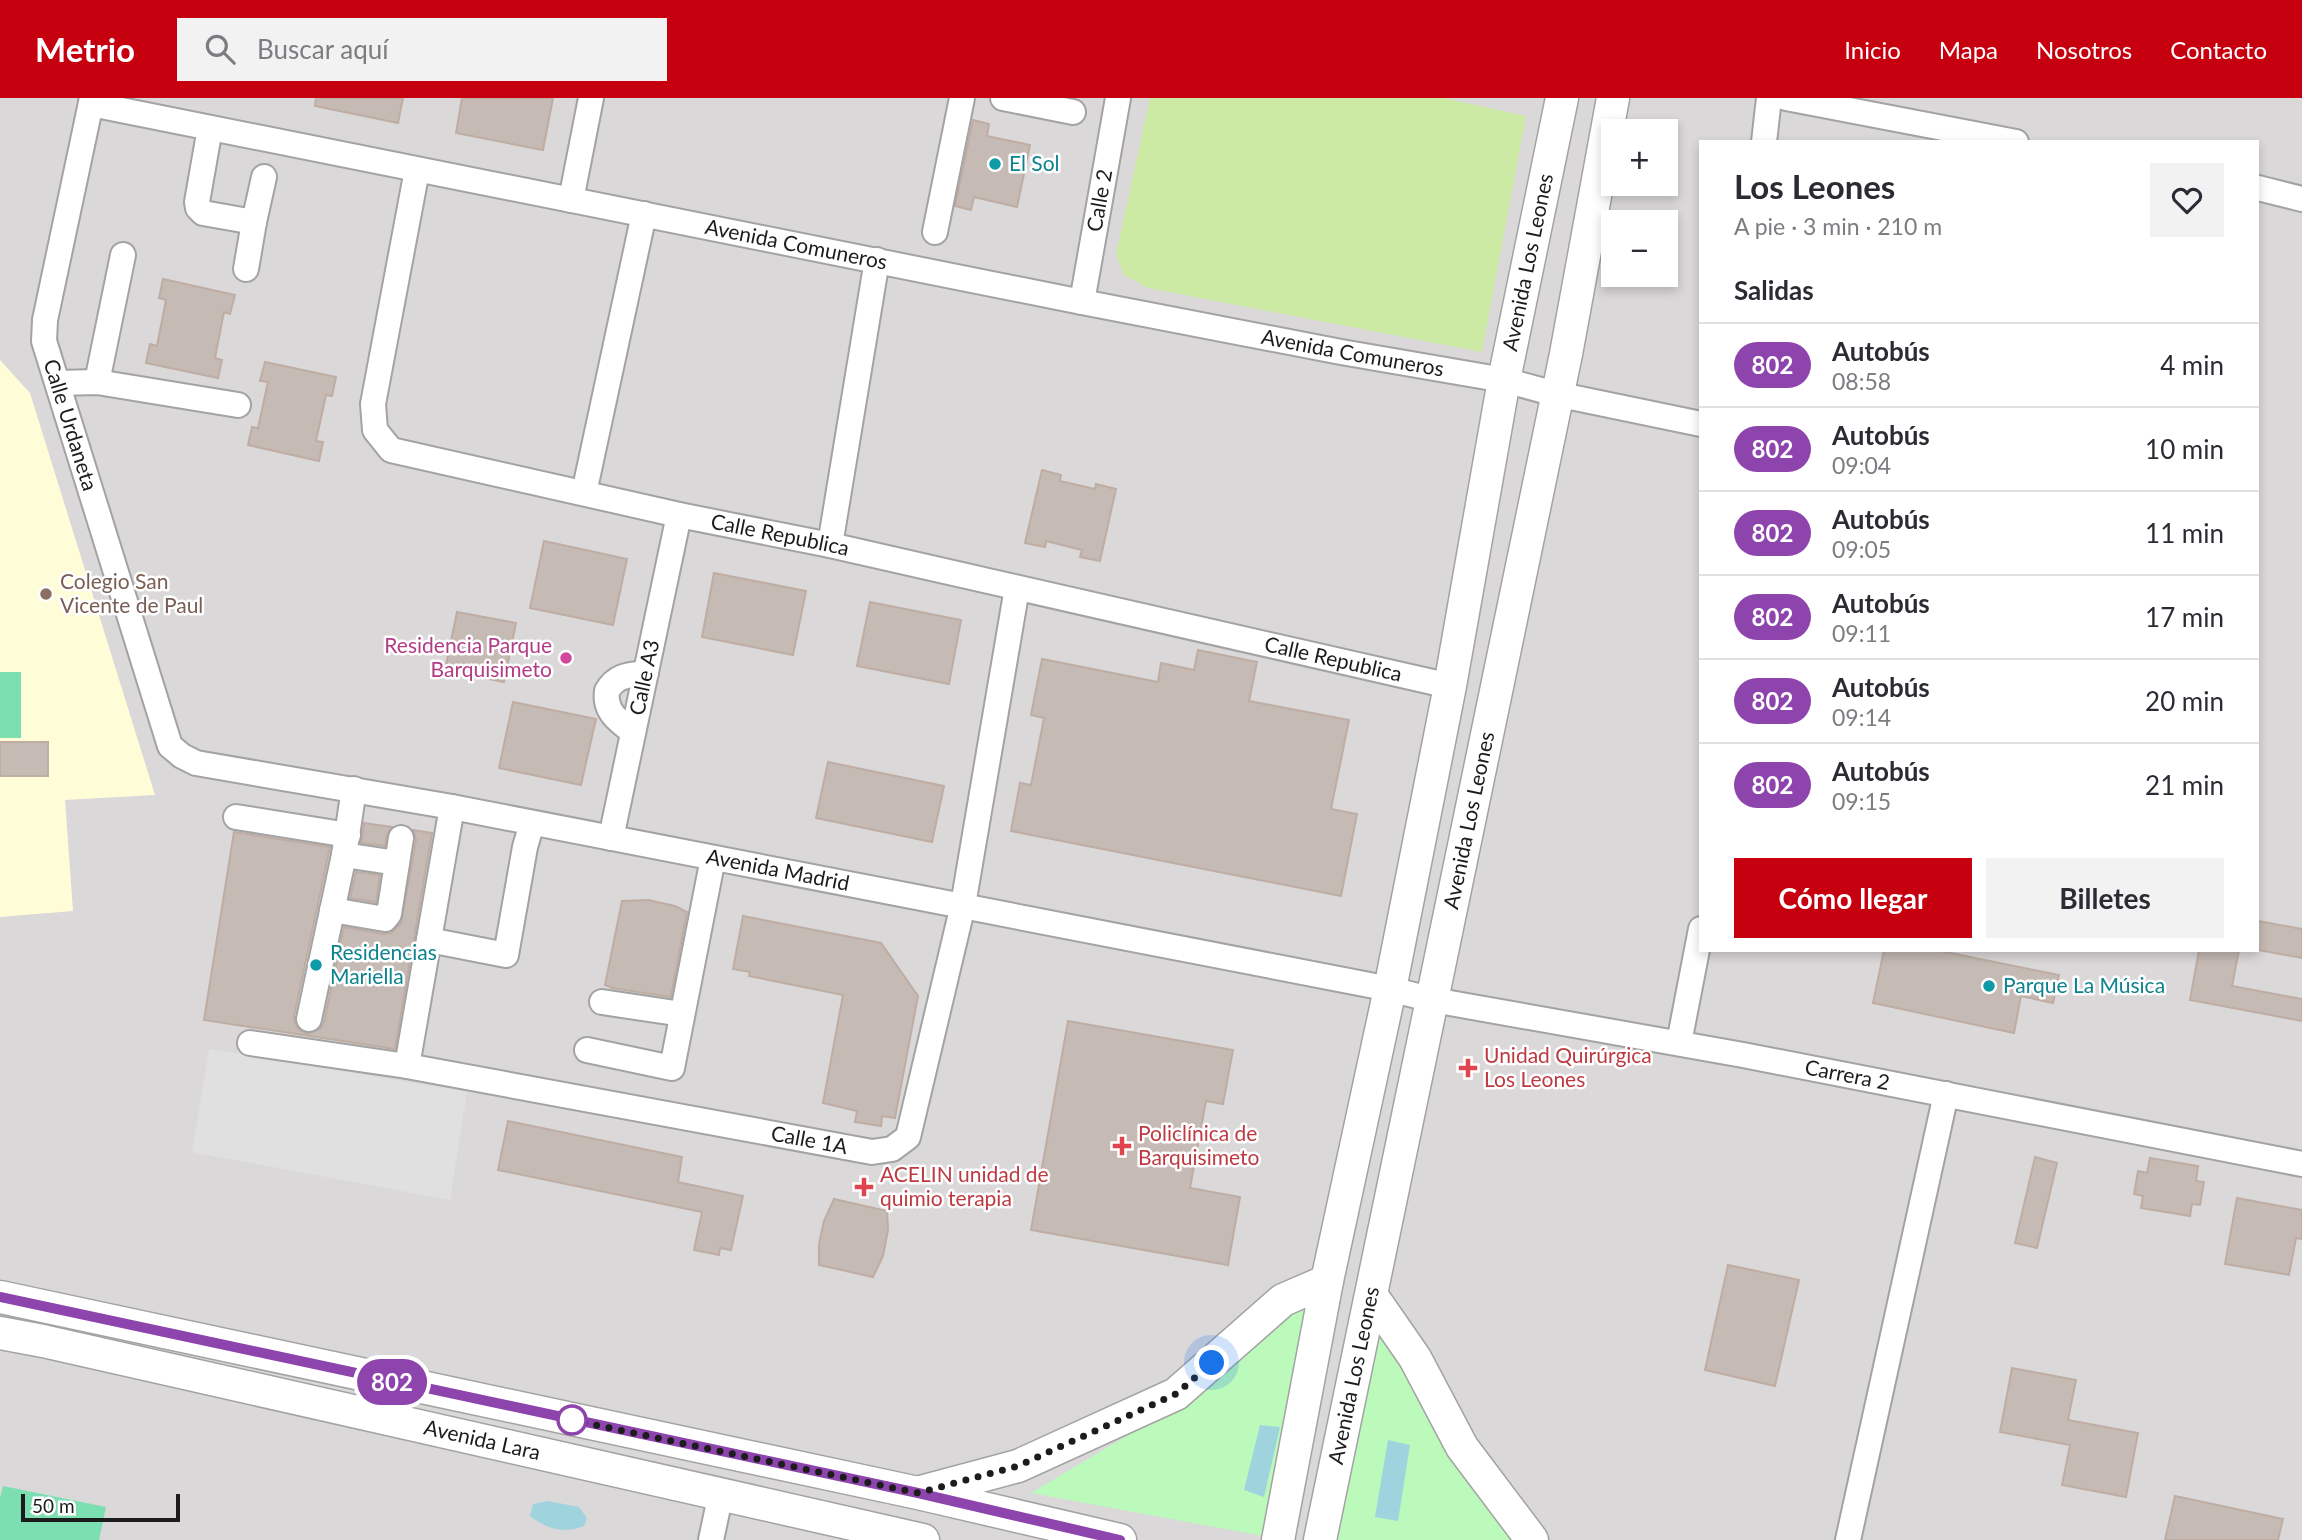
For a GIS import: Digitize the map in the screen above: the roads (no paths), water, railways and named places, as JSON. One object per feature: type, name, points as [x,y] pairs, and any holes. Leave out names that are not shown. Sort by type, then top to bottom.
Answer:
[{"type":"street","points":[[570,200],[591,98]]},
{"type":"street","points":[[935,232],[962,98]]},
{"type":"street","points":[[1003,98],[1073,113]]},
{"type":"street","name":"Calle 2","points":[[1082,302],[1118,98]]},
{"type":"street","name":"Avenida Los Leones","points":[[1278,1540],[1327,1281],[1390,989],[1450,686],[1504,380],[1562,98]]},
{"type":"street","name":"Avenida Los Leones","points":[[1320,1540],[1566,354],[1613,98]]},
{"type":"street","points":[[1764,140],[1769,98]]},
{"type":"street","points":[[1786,98],[2006,140]]},
{"type":"street","name":"Avenida Comuneros","points":[[91,101],[417,170],[1082,302],[1504,380],[1556,394],[1699,424]]},
{"type":"street","name":"Calle Urdaneta","points":[[91,101],[43,331],[44,341],[170,746]]},
{"type":"street","points":[[210,128],[198,208],[203,213],[254,222]]},
{"type":"street","name":"Calle Republica","points":[[417,170],[373,404],[375,430],[391,450],[679,515],[830,545],[1450,686]]},
{"type":"street","points":[[246,269],[264,177]]},
{"type":"street","points":[[2259,188],[2302,199]]},
{"type":"street","points":[[584,494],[644,214]]},
{"type":"street","points":[[97,382],[123,255]]},
{"type":"street","points":[[830,545],[877,260]]},
{"type":"street","points":[[58,383],[97,382],[239,405]]},
{"type":"street","name":"Calle A3","points":[[611,838],[679,515]]},
{"type":"street","name":"Calle 1A","points":[[250,1043],[407,1066],[872,1152],[891,1149],[908,1137],[963,905],[1017,588]]},
{"type":"street","points":[[633,733],[614,717],[607,704],[607,691],[615,680],[646,673]]},
{"type":"street","name":"Avenida Madrid","points":[[170,746],[181,756],[197,763],[532,822],[1390,989]]},
{"type":"street","points":[[309,1019],[346,845],[355,789]]},
{"type":"street","points":[[407,1066],[452,807]]},
{"type":"street","points":[[236,817],[346,845],[397,863]]},
{"type":"street","points":[[429,940],[506,955],[532,822]]},
{"type":"street","points":[[332,910],[385,919],[389,914],[401,838]]},
{"type":"street","points":[[587,1050],[672,1068],[713,858]]},
{"type":"street","points":[[1679,1043],[1699,939]]},
{"type":"street","name":"Carrera 2","points":[[1390,989],[1433,1000],[1679,1043],[2302,1164]]},
{"type":"street","points":[[602,1002],[682,1014]]},
{"type":"street","points":[[1848,1540],[1946,1094]]},
{"type":"street","points":[[918,1493],[1018,1466],[1176,1394],[1283,1300],[1327,1281]]},
{"type":"street","points":[[1372,1296],[1415,1359],[1462,1447],[1532,1540]]},
{"type":"street","name":"Avenida Lara","points":[[0,1297],[918,1493],[1120,1540]]},
{"type":"street","name":"Avenida Lara","points":[[0,1333],[923,1540]]},
{"type":"street","points":[[712,1540],[721,1493]]},
{"type":"water","points":[[1260,1425],[1280,1427],[1264,1497],[1244,1490]]},
{"type":"water","points":[[1388,1440],[1410,1445],[1398,1521],[1375,1517]]},
{"type":"water","points":[[548,1501],[579,1507],[587,1518],[584,1526],[569,1530],[555,1529],[530,1516],[533,1504]]},
{"type":"place","name":"El Sol","points":[[995,164]]},
{"type":"place","name":"Colegio San Vicente de Paul","points":[[46,594]]},
{"type":"place","name":"Residencia Parque Barquisimeto","points":[[566,658]]},
{"type":"place","name":"Residencias Mariella","points":[[316,965]]},
{"type":"place","name":"Parque La Música","points":[[1989,986]]},
{"type":"place","name":"Unidad Quirúrgica Los Leones","points":[[1468,1068]]},
{"type":"place","name":"Policlínica de Barquisimeto","points":[[1122,1146]]},
{"type":"place","name":"ACELIN unidad de quimio terapia","points":[[864,1187]]}]
